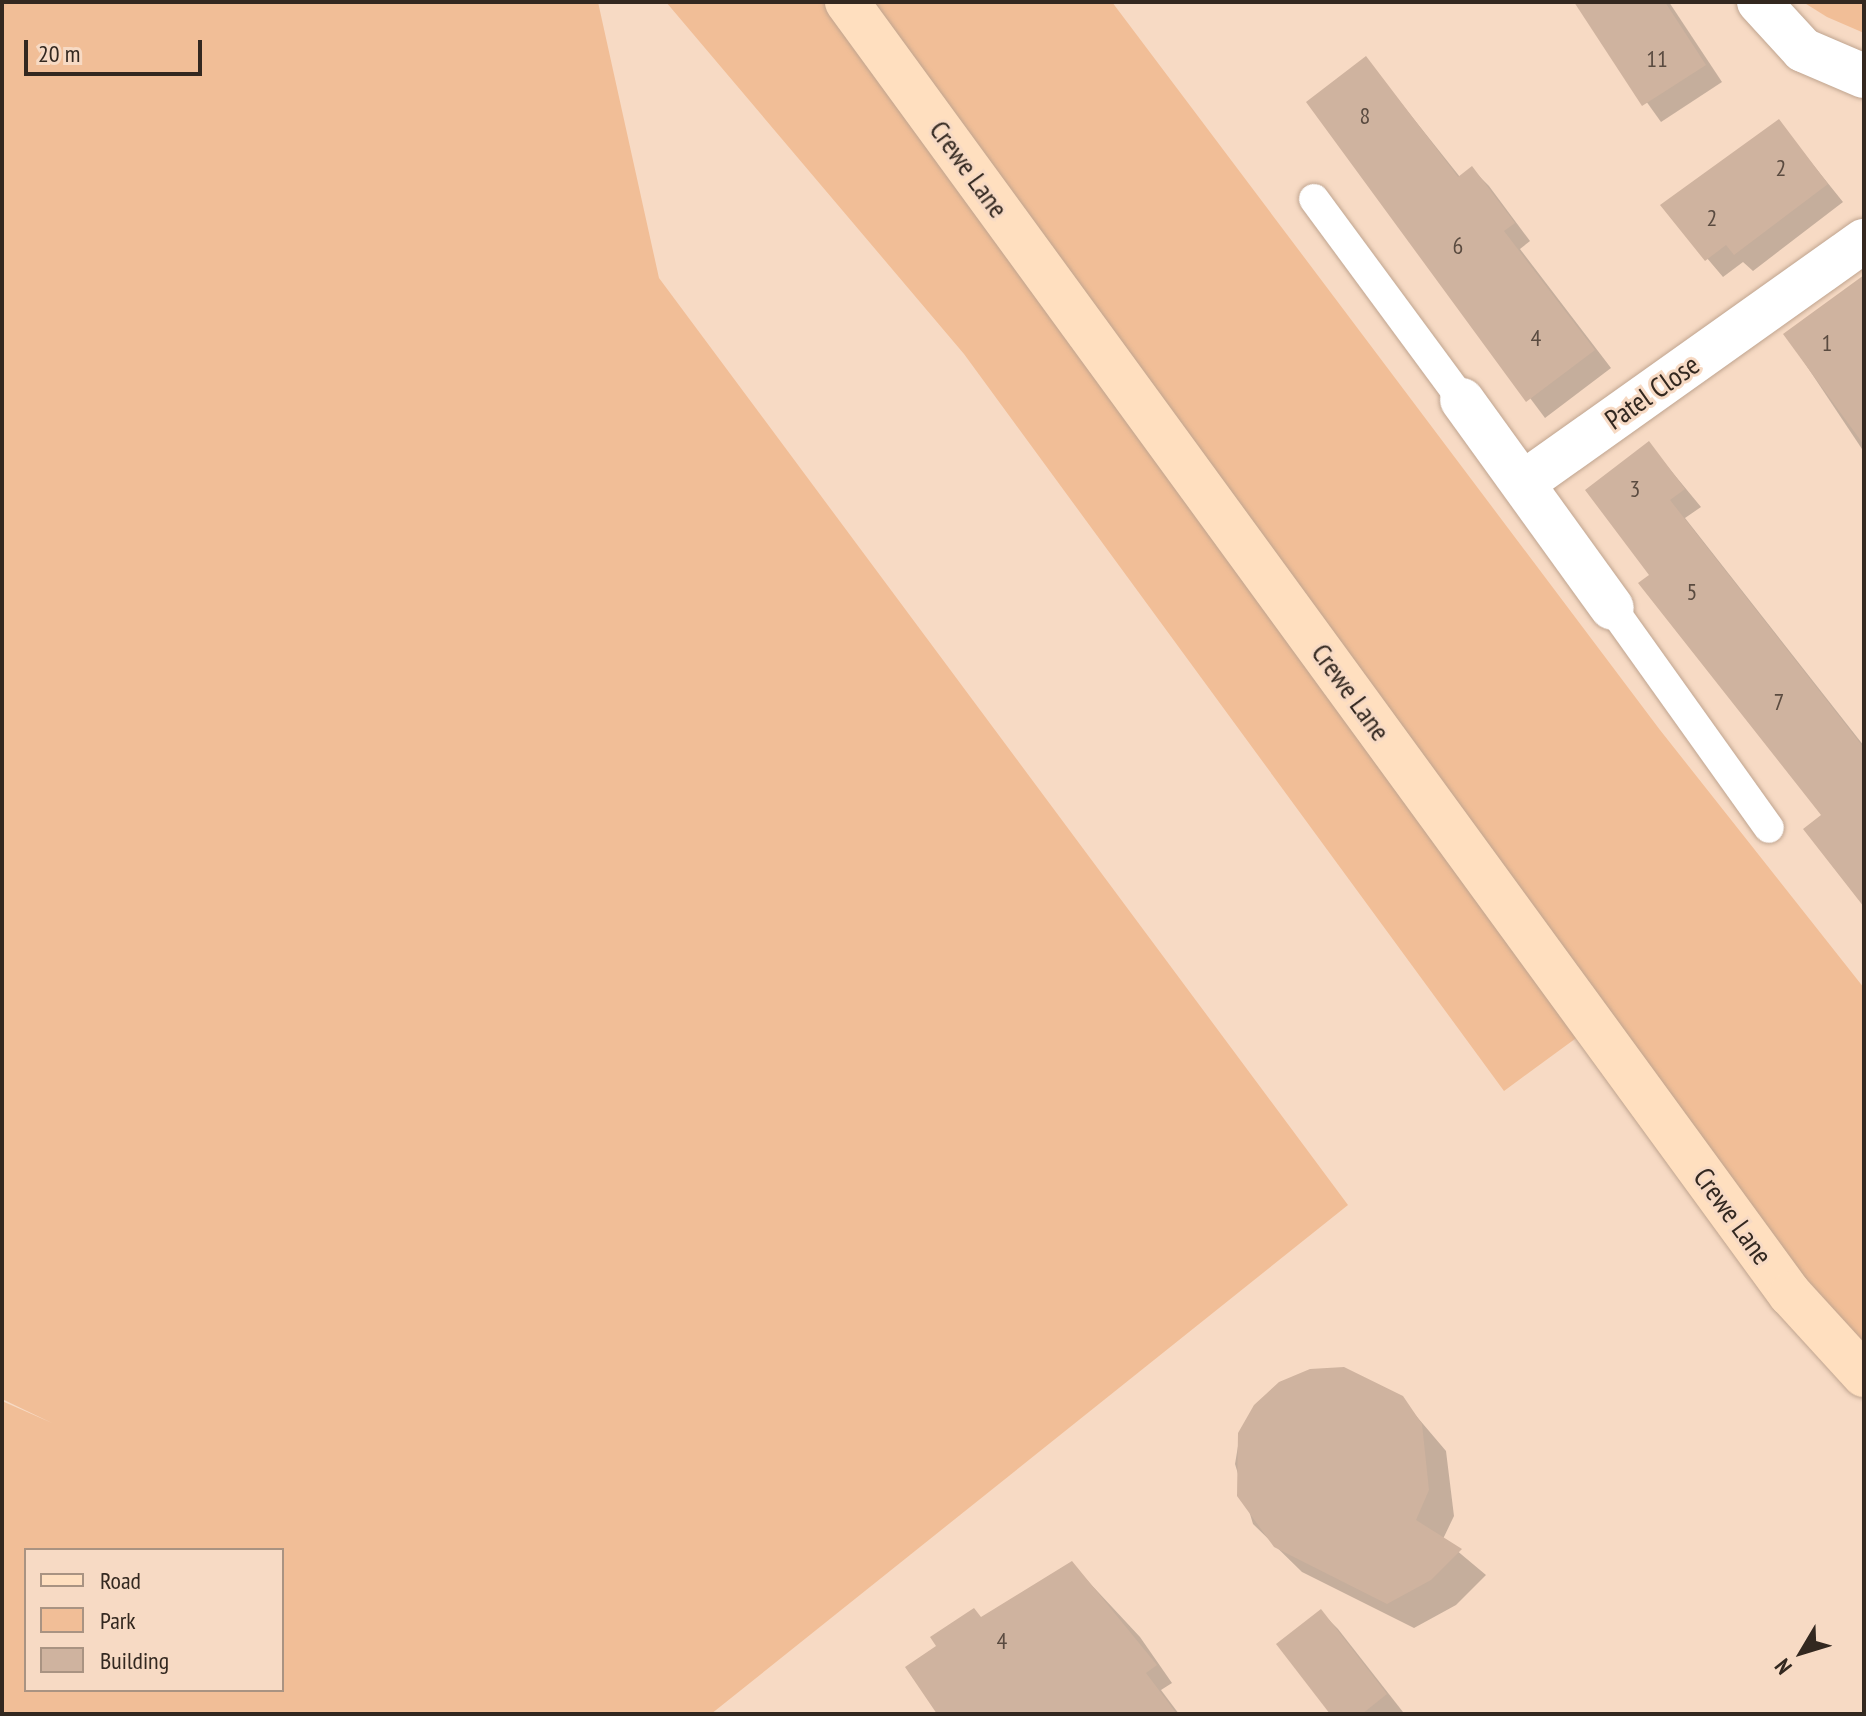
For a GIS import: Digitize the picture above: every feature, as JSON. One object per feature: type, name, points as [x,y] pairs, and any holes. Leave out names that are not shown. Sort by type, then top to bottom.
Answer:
[{"type":"street","name":"Crewe Lane","points":[[847,2],[1754,1245],[1864,1375]]},
{"type":"street","points":[[1759,2],[1803,50],[1864,76]]},
{"type":"street","name":"Patel Close","points":[[1523,483],[1864,241]]},
{"type":"street","points":[[1462,400],[1612,608]]},
{"type":"lane","points":[[1314,199],[1462,400]]},
{"type":"lane","points":[[1612,608],[1769,828]]},
{"type":"green space","points":[[2,2],[598,2],[659,278],[1348,1205],[711,1714],[2,1714],[2,1401],[52,1423],[2,1399]]},
{"type":"green space","points":[[666,2],[1112,2],[1660,730],[1864,988],[1864,1360],[1594,1025],[1504,1091],[964,354]]},
{"type":"green space","points":[[1803,2],[1864,2],[1864,33],[1827,17]]},
{"type":"building","points":[[1574,2],[1665,2],[1706,65],[1642,106]]},
{"type":"building","points":[[1366,56],[1458,177],[1472,166],[1515,223],[1504,231],[1595,350],[1526,402],[1306,102]]},
{"type":"building","points":[[1779,119],[1828,184],[1734,255],[1726,245],[1705,261],[1660,205]]},
{"type":"building","points":[[1864,275],[1864,445],[1783,334]]},
{"type":"building","points":[[1649,441],[1685,489],[1670,500],[1864,748],[1864,907],[1803,829],[1821,815],[1638,583],[1649,575],[1585,490]]},
{"type":"building","points":[[1344,1367],[1403,1396],[1422,1424],[1429,1490],[1416,1520],[1462,1549],[1431,1580],[1387,1604],[1274,1547],[1237,1496],[1238,1433],[1254,1405],[1279,1382],[1310,1369]]},
{"type":"building","points":[[1072,1561],[1157,1665],[1146,1673],[1177,1714],[937,1714],[905,1667],[936,1646],[930,1637],[974,1608],[981,1617]]},
{"type":"building","points":[[1321,1609],[1387,1694],[1362,1714],[1330,1714],[1276,1644]]}]
